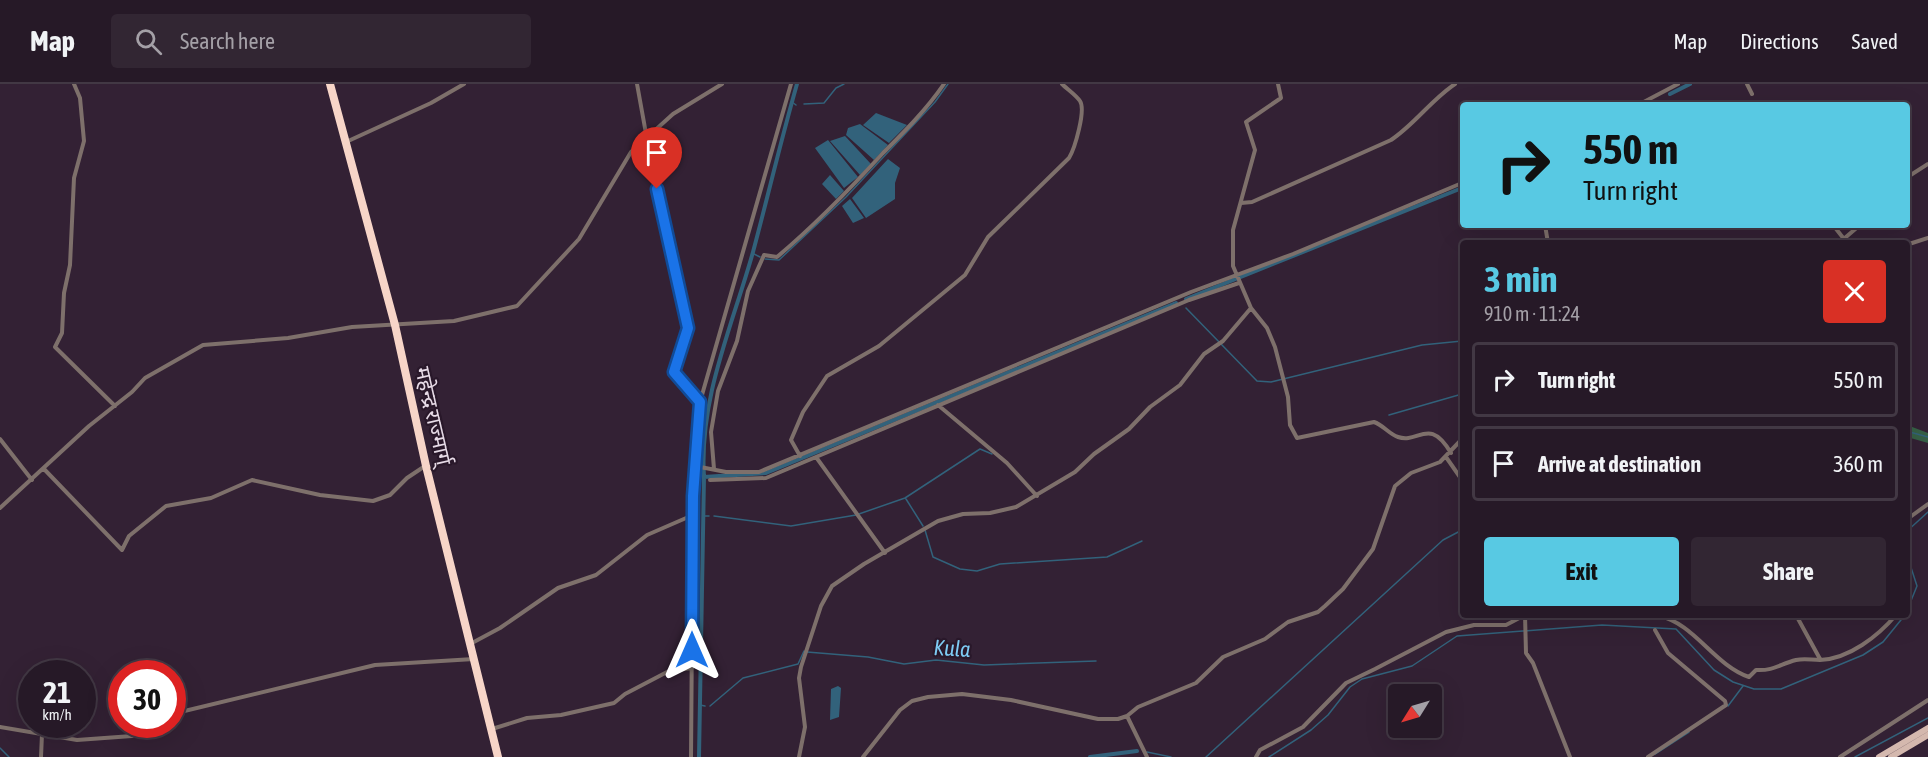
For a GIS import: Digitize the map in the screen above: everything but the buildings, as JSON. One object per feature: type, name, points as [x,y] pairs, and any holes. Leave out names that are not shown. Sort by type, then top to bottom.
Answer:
[{"type":"highway","name":"महेन्द्र राज्मार्ग्","points":[[330,84],[395,325],[426,466],[472,643],[498,757]]},
{"type":"main road","points":[[1879,757],[1928,728]]},
{"type":"main road","points":[[1891,757],[1928,735]]},
{"type":"street","points":[[74,84],[80,98],[84,141],[74,178],[70,265],[64,293],[62,333],[55,347],[115,406]]},
{"type":"street","points":[[346,142],[441,98],[464,84]]},
{"type":"street","points":[[637,84],[645,138],[688,328],[674,372],[700,402]]},
{"type":"street","points":[[0,508],[145,378],[204,345],[288,338],[352,327],[454,321],[517,306],[579,239],[594,217],[617,171],[631,152],[673,114],[722,84]]},
{"type":"street","points":[[691,757],[693,515],[698,466],[700,402],[791,84]]},
{"type":"street","points":[[714,470],[711,432],[718,391],[737,341],[748,291],[764,255],[777,256],[806,230],[934,100],[944,84]]},
{"type":"street","points":[[800,456],[791,440],[803,412],[827,376],[879,346],[965,275],[988,237],[1070,158],[1082,109],[1080,101],[1062,84]]},
{"type":"street","points":[[1278,84],[1281,98],[1245,122],[1254,150],[1232,240],[1235,274],[1251,308],[1268,328],[1275,347],[1288,398],[1290,425],[1297,438],[1374,422],[1399,437],[1424,432],[1431,434],[1446,444],[1451,453]]},
{"type":"street","points":[[1241,203],[1252,202],[1390,140],[1409,128],[1445,90],[1455,84]]},
{"type":"street","points":[[1644,102],[1678,84]]},
{"type":"street","points":[[1747,84],[1752,94]]},
{"type":"street","points":[[1910,175],[1928,164]]},
{"type":"street","points":[[698,466],[726,472],[759,472],[1235,274],[1283,258],[1460,184]]},
{"type":"street","points":[[1835,228],[1844,239],[1857,228]]},
{"type":"street","points":[[1910,244],[1928,238]]},
{"type":"street","points":[[710,480],[766,478],[1189,300],[1239,283]]},
{"type":"street","points":[[799,757],[805,712],[799,678],[821,606],[832,586],[938,521],[963,514],[1004,511],[1037,496],[1075,472],[1094,454],[1129,429],[1150,407],[1180,385],[1204,354],[1223,341],[1251,308]]},
{"type":"street","points":[[938,404],[1007,463],[1037,496]]},
{"type":"street","points":[[0,439],[32,480]]},
{"type":"street","points":[[863,757],[900,710],[912,701],[928,697],[962,694],[1011,700],[1098,719],[1127,716],[1138,707],[1196,683],[1223,657],[1236,649],[1265,639],[1288,622],[1318,612],[1326,606],[1343,589],[1373,549],[1395,486],[1411,473],[1432,467],[1451,453],[1460,442]]},
{"type":"street","points":[[816,457],[885,553]]},
{"type":"street","points":[[1446,457],[1460,477]]},
{"type":"street","points":[[44,469],[122,550],[129,536],[166,506],[211,498],[252,480],[320,495],[373,501],[390,495],[407,478],[426,466]]},
{"type":"street","points":[[1910,517],[1928,504]]},
{"type":"street","points":[[472,643],[500,628],[558,588],[596,575],[646,535],[693,515]]},
{"type":"street","points":[[1256,757],[1260,750],[1303,727],[1346,683],[1446,632],[1474,625],[1506,625],[1519,618]]},
{"type":"street","points":[[1525,618],[1526,653],[1533,663],[1570,757]]},
{"type":"street","points":[[1664,618],[1680,625],[1722,663],[1749,677],[1756,670],[1770,671],[1790,662],[1808,658],[1820,660],[1856,649],[1893,618]]},
{"type":"street","points":[[1798,618],[1820,660]]},
{"type":"street","points":[[1648,757],[1726,705],[1725,701],[1668,653],[1655,630]]},
{"type":"street","points":[[186,711],[375,665],[475,659]]},
{"type":"street","points":[[491,729],[527,718],[605,706],[669,671],[692,668]]},
{"type":"street","points":[[1840,757],[1928,700]]},
{"type":"street","points":[[1127,716],[1145,754]]},
{"type":"street","points":[[0,727],[18,730]]},
{"type":"street","points":[[41,757],[42,738]]},
{"type":"street","points":[[65,738],[77,740],[108,738]]},
{"type":"green space","points":[[1910,426],[1928,433],[1928,443],[1910,438]]},
{"type":"water","points":[[876,113],[907,125],[889,143],[863,125]]},
{"type":"water","points":[[860,124],[888,145],[874,160],[846,135],[848,128]]},
{"type":"water","points":[[845,136],[871,164],[860,175],[830,141]]},
{"type":"water","points":[[828,140],[858,177],[844,188],[815,148]]},
{"type":"water","points":[[888,159],[900,168],[895,183],[895,199],[866,218],[852,198]]},
{"type":"water","points":[[830,175],[844,191],[836,199],[822,184]]},
{"type":"water","points":[[850,199],[864,218],[853,223],[842,206]]},
{"type":"water","points":[[838,686],[841,688],[839,717],[830,720],[831,689]]},
{"type":"waterway","points":[[699,757],[704,448],[707,419],[719,363],[753,252],[797,84]]},
{"type":"waterway","points":[[804,104],[824,103],[836,88],[844,84]]},
{"type":"waterway","points":[[765,259],[779,260],[846,197],[935,102],[948,84]]},
{"type":"waterway","points":[[1670,94],[1690,84]]},
{"type":"waterway","points":[[792,102],[796,105]]},
{"type":"waterway","points":[[1186,299],[1460,189]]},
{"type":"waterway","points":[[752,253],[760,257]]},
{"type":"waterway","points":[[704,477],[766,473],[1176,303]]},
{"type":"waterway","points":[[1186,308],[1257,381],[1271,382],[1422,345],[1460,341]]},
{"type":"waterway","points":[[1389,415],[1460,395]]},
{"type":"waterway","points":[[1910,432],[1928,437]]},
{"type":"waterway","points":[[714,516],[791,526],[856,515],[905,498],[980,449],[992,454]]},
{"type":"waterway","points":[[906,499],[923,526]]},
{"type":"waterway","points":[[1910,528],[1928,512]]},
{"type":"waterway","points":[[703,516],[709,516]]},
{"type":"waterway","points":[[925,530],[933,557],[960,569],[977,571],[1000,564],[1107,557],[1142,541]]},
{"type":"waterway","points":[[1206,757],[1443,540],[1460,531]]},
{"type":"waterway","points":[[1910,564],[1917,586],[1910,603]]},
{"type":"waterway","points":[[1269,757],[1311,730],[1328,715],[1350,687],[1362,679],[1412,666],[1457,636],[1602,625],[1676,629],[1714,670],[1733,682],[1754,689],[1781,689],[1863,655],[1883,642],[1903,618]]},
{"type":"waterway","name":"Kula","points":[[710,706],[743,678],[798,664],[804,651]]},
{"type":"waterway","name":"Kula","points":[[807,652],[868,657],[904,664],[936,660],[984,665],[1096,661]]},
{"type":"waterway","points":[[1728,706],[1743,686]]},
{"type":"waterway","name":"Kula","points":[[700,705],[705,706]]},
{"type":"waterway","points":[[1855,757],[1928,718]]},
{"type":"waterway","points":[[1655,754],[1689,732]]},
{"type":"waterway","points":[[0,748],[9,757]]},
{"type":"waterway","points":[[1090,757],[1137,751]]},
{"type":"waterway","points":[[1147,752],[1171,757]]},
{"type":"route","points":[[657,189],[662,222],[688,328],[681,343],[674,372],[700,402],[693,496],[692,650]]}]
